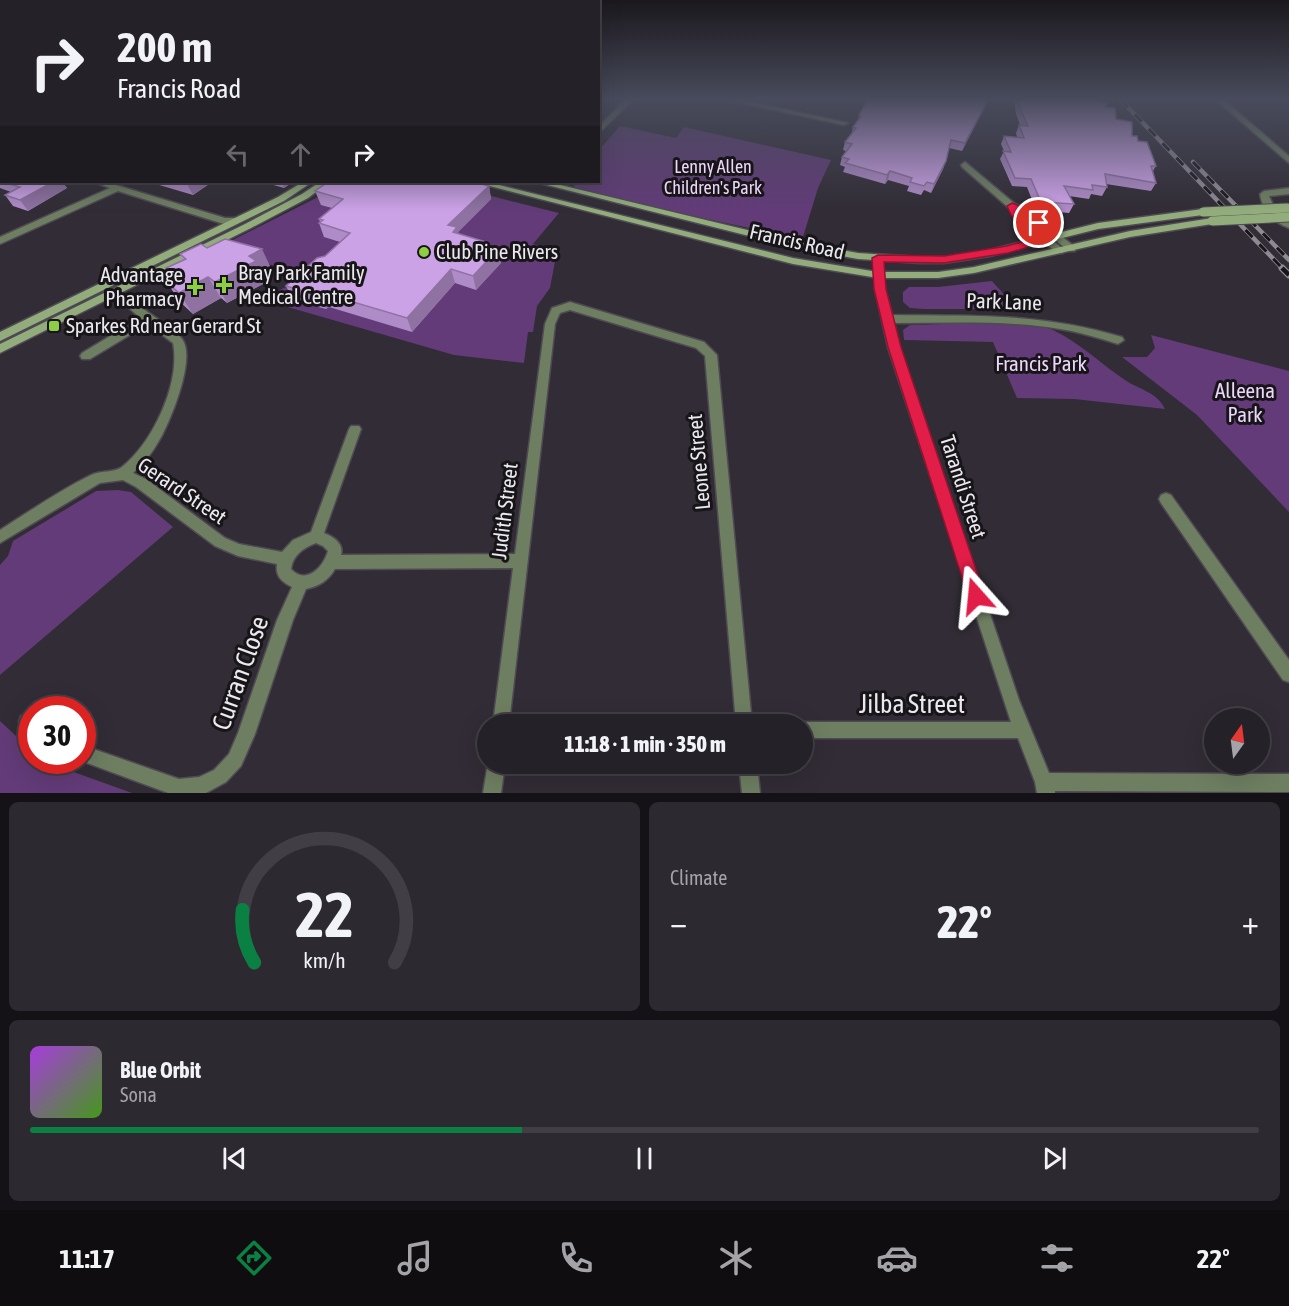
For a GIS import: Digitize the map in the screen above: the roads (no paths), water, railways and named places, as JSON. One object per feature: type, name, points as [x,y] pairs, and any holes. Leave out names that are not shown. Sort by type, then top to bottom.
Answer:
[{"type":"main road","points":[[0,337],[281,199],[306,183]]},
{"type":"main road","points":[[0,349],[248,226],[305,196],[324,183]]},
{"type":"main road","name":"Francis Road","points":[[482,183],[793,261],[878,275],[956,273],[1072,249],[1140,232],[1289,211]]},
{"type":"main road","name":"Francis Road","points":[[551,183],[793,244],[878,258],[944,260],[1008,250],[1057,236],[1129,221],[1203,212],[1289,211]]},
{"type":"street","points":[[1263,137],[1289,160]]},
{"type":"street","points":[[964,165],[1012,206],[1024,211],[1072,249]]},
{"type":"street","points":[[101,183],[224,221],[236,221]]},
{"type":"street","points":[[0,241],[92,202],[118,188]]},
{"type":"street","points":[[1289,191],[1271,192],[1264,194],[1264,198],[1271,210],[1289,225]]},
{"type":"street","points":[[1012,206],[1015,213],[1060,251]]},
{"type":"street","name":"Tarandi Street","points":[[878,258],[878,275],[886,319],[1022,730],[1045,788]]},
{"type":"street","name":"Judith Street","points":[[502,714],[550,324],[552,315],[561,306]]},
{"type":"street","name":"Leone Street","points":[[561,306],[583,309],[688,341],[700,345],[711,355],[743,714]]},
{"type":"street","points":[[124,474],[142,455],[164,421],[182,358],[178,341],[134,308]]},
{"type":"street","points":[[86,356],[149,318]]},
{"type":"street","name":"Park Lane","points":[[886,319],[1021,320],[1060,324],[1118,340]]},
{"type":"street","points":[[316,537],[355,429]]},
{"type":"street","name":"Gerard Street","points":[[0,537],[97,478],[124,474],[141,483],[220,542],[238,550],[284,560]]},
{"type":"street","points":[[1166,499],[1289,674]]},
{"type":"street","points":[[316,537],[328,541],[335,550],[333,562],[326,573],[314,580],[301,583],[289,580],[283,571],[284,560],[291,548],[303,540],[316,537]]},
{"type":"street","points":[[333,562],[522,561]]},
{"type":"street","name":"Curran Close","points":[[96,758],[179,788],[201,786],[220,776],[235,760],[246,734],[285,620],[301,583]]},
{"type":"street","name":"Jilba Street","points":[[813,730],[1022,730]]},
{"type":"street","points":[[492,793],[495,774]]},
{"type":"street","points":[[749,774],[751,793]]},
{"type":"street","points":[[1045,788],[1289,783]]},
{"type":"railway","points":[[1156,137],[1284,270]]},
{"type":"railway","points":[[1193,162],[1289,260]]},
{"type":"railway","points":[[1284,270],[1289,275]]},
{"type":"place","name":"Club Pine Rivers","points":[[424,252]]},
{"type":"place","name":"Bray Park Family Medical Centre","points":[[224,285]]},
{"type":"place","name":"Advantage Pharmacy","points":[[195,287]]},
{"type":"place","name":"Sparkes Rd near Gerard St","points":[[54,326]]},
{"type":"park label","name":"Lenny Allen Children's Park","points":[[713,177]]},
{"type":"park label","name":"Francis Park","points":[[1041,364]]},
{"type":"park label","name":"Alleena Park","points":[[1245,403]]}]
